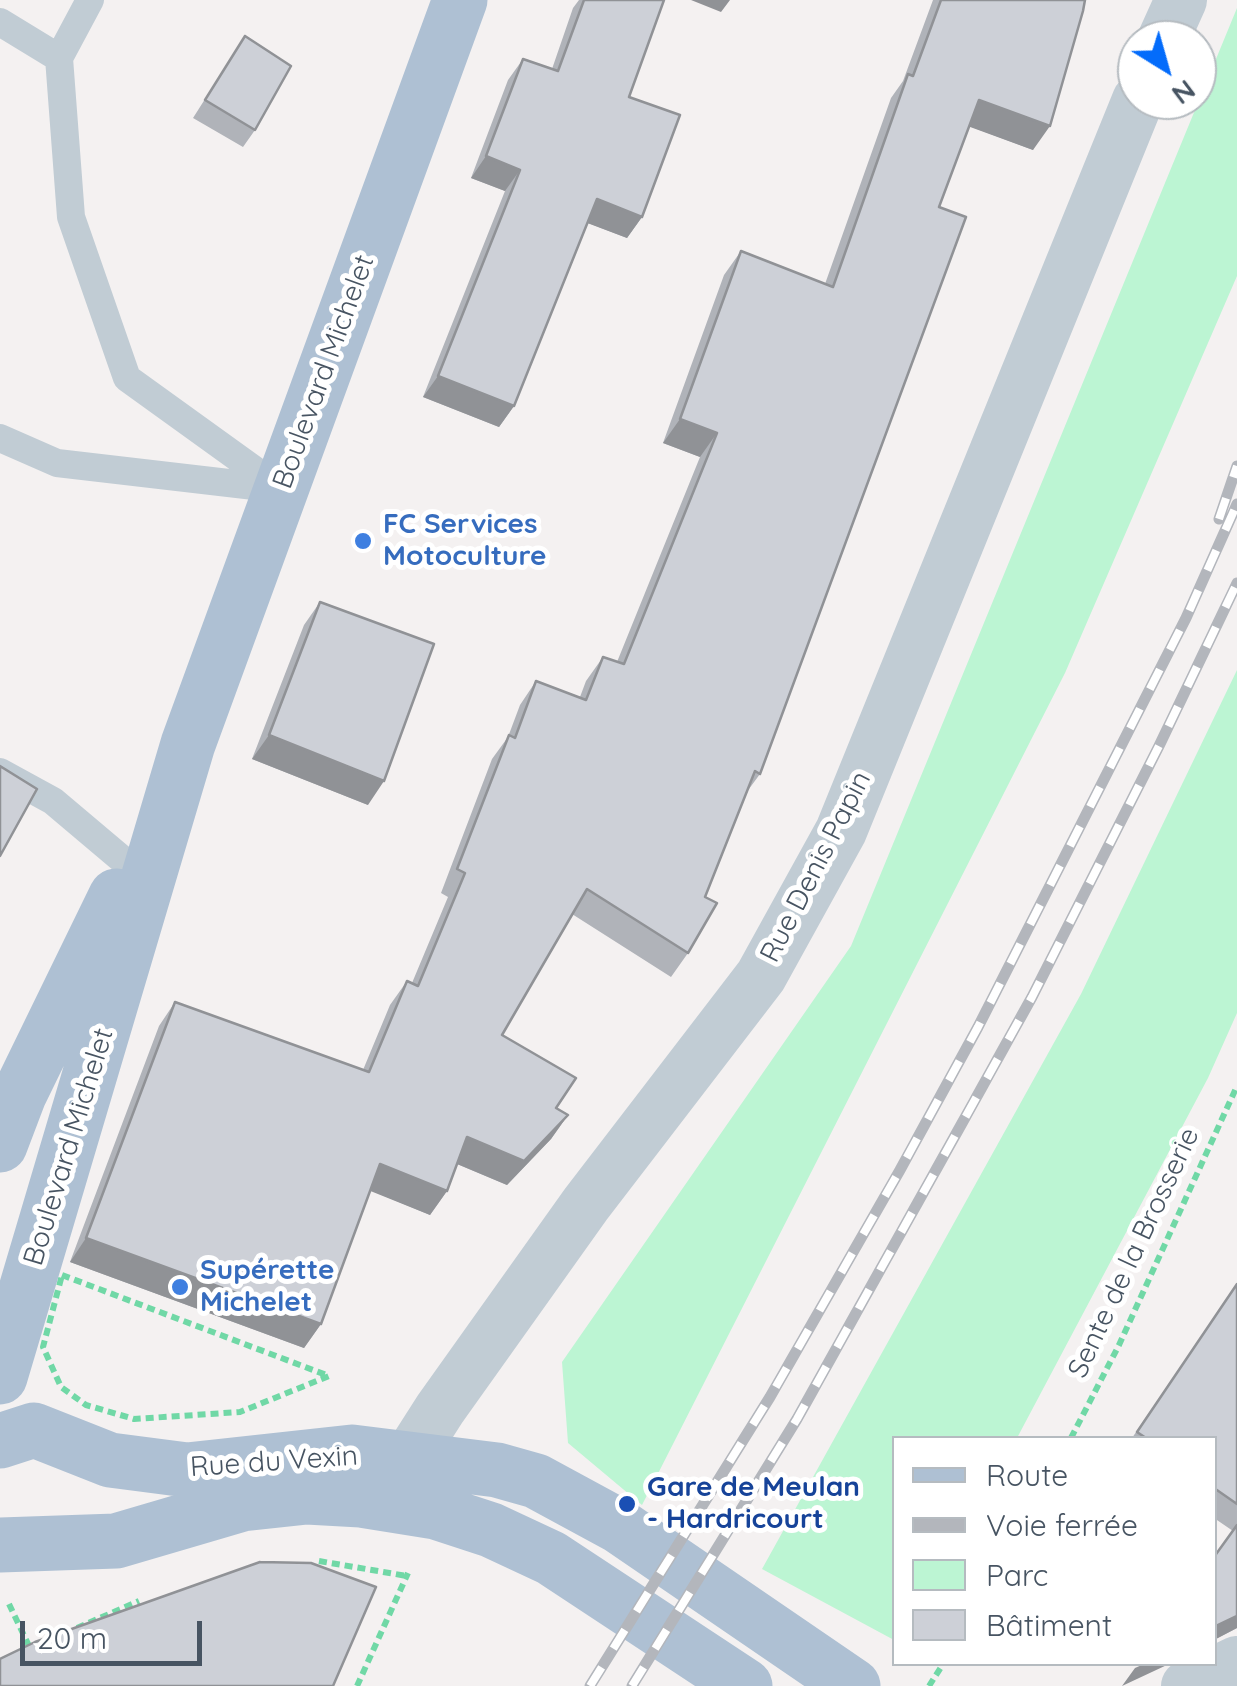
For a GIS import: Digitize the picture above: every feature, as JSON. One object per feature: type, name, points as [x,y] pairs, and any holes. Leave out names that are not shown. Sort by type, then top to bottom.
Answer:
[{"type":"main road","name":"Boulevard Michelet","points":[[1,1374],[188,744],[460,0]]},
{"type":"main road","name":"Boulevard Michelet","points":[[0,1145],[19,1095],[188,744]]},
{"type":"main road","points":[[1,1374],[17,1436]]},
{"type":"main road","name":"Rue du Vexin","points":[[17,1436],[151,1468],[187,1470],[352,1452],[497,1470],[536,1481],[577,1501],[853,1686]]},
{"type":"main road","name":"Rue du Vexin","points":[[0,1544],[116,1541],[242,1504],[307,1496],[381,1502],[436,1512],[492,1530],[550,1558],[745,1686]]},
{"type":"street","name":"Rue Denis Papin","points":[[381,1502],[440,1409],[586,1204],[761,976],[841,832],[1130,120]]},
{"type":"street","points":[[1188,1686],[1237,1662]]},
{"type":"lane","points":[[90,0],[59,58],[72,216],[127,378],[281,489]]},
{"type":"lane","points":[[0,22],[59,58]]},
{"type":"lane","points":[[0,438],[57,462],[281,489]]},
{"type":"lane","points":[[0,772],[52,800],[130,866]]},
{"type":"path","name":"Sente de la Brosserie","points":[[1071,1436],[1118,1345],[1237,1086]]},
{"type":"path","points":[[62,1276],[329,1376],[240,1412],[134,1419],[86,1405],[61,1387],[43,1347],[62,1276]]},
{"type":"path","points":[[357,1686],[436,1512]]},
{"type":"path","points":[[306,1559],[407,1576]]},
{"type":"path","points":[[66,1632],[156,1593]]},
{"type":"path","points":[[7,1601],[30,1648]]},
{"type":"path","points":[[15,1654],[48,1640]]},
{"type":"green space","points":[[1237,8],[1237,276],[1065,673],[642,1505],[568,1443],[562,1362],[851,946],[1191,120],[1217,120],[1217,57]]},
{"type":"green space","points":[[1237,670],[1237,1013],[1208,1078],[1018,1436],[892,1436],[892,1639],[762,1569],[1081,994]]},
{"type":"building","points":[[584,0],[664,0],[629,97],[680,115],[642,217],[597,199],[514,406],[438,376],[520,170],[486,156],[523,59],[558,71]]},
{"type":"building","points":[[941,0],[1085,0],[1050,126],[979,100],[939,207],[966,217],[760,774],[755,771],[705,897],[717,903],[688,953],[587,889],[502,1035],[576,1078],[556,1108],[568,1115],[524,1161],[467,1137],[447,1191],[380,1164],[321,1324],[86,1238],[175,1002],[369,1072],[407,981],[418,986],[465,873],[457,869],[509,735],[515,738],[536,681],[586,700],[603,657],[624,664],[717,433],[680,419],[741,251],[833,287],[908,74],[913,76]]},
{"type":"building","points":[[245,36],[291,66],[255,130],[205,100]]},
{"type":"building","points":[[320,602],[434,644],[384,781],[269,735]]},
{"type":"building","points":[[0,766],[37,789],[0,856]]},
{"type":"building","points":[[1237,1284],[1237,1504],[1217,1490],[1217,1436],[1143,1436],[1137,1432]]},
{"type":"building","points":[[1237,1525],[1237,1616],[1217,1626],[1217,1553]]},
{"type":"building","points":[[260,1562],[311,1563],[376,1587],[333,1686],[0,1686],[0,1659],[35,1642]]},
{"type":"railway","points":[[1219,519],[1237,466]]},
{"type":"railway","points":[[590,1686],[770,1397],[900,1170],[978,1027],[1186,618],[1237,504]]},
{"type":"railway","points":[[632,1686],[797,1419],[1032,997],[1237,583]]},
{"type":"place","name":"FC Services Motoculture","points":[[363,541]]},
{"type":"place","name":"Supérette Michelet","points":[[180,1287]]},
{"type":"place","name":"Gare de Meulan - Hardricourt","points":[[627,1504]]}]
